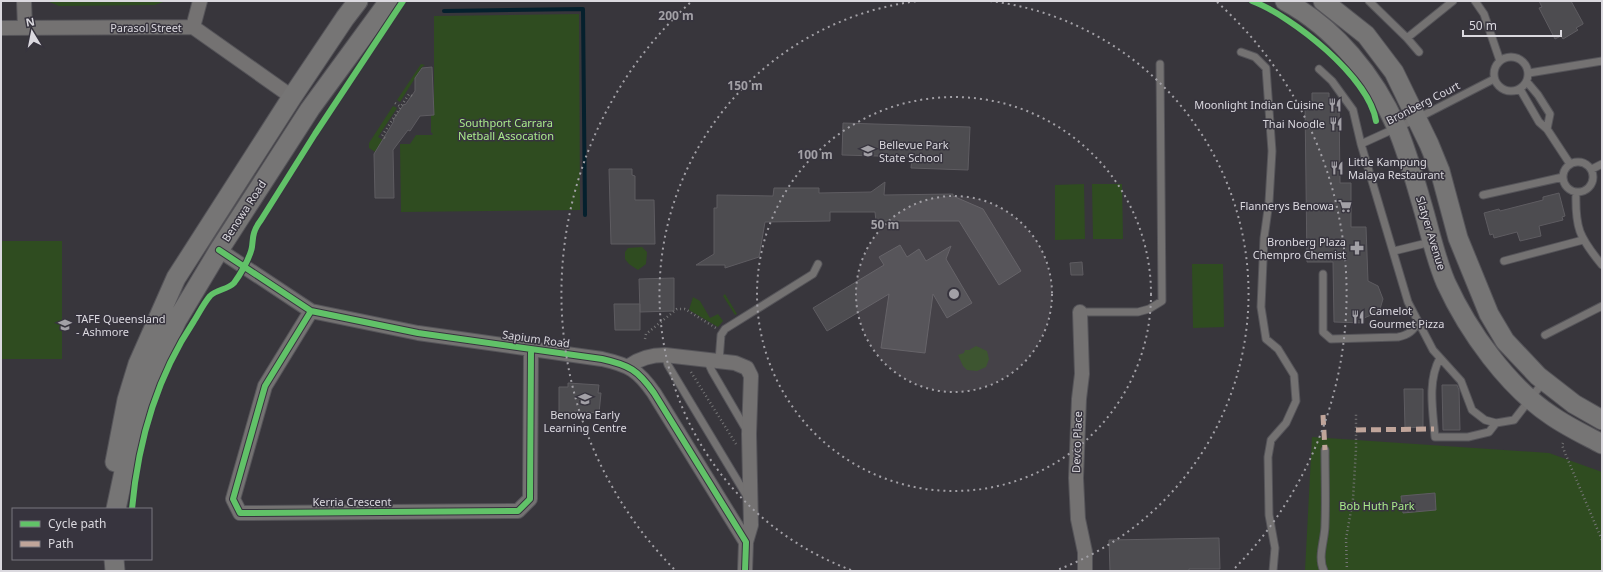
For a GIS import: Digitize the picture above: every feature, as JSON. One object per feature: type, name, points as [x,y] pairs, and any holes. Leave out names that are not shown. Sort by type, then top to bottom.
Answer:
[{"type":"main road","name":"Benowa Road","points":[[114,508],[115,457],[127,400],[138,364],[167,294],[292,97],[358,1]]},
{"type":"main road","name":"Benowa Road","points":[[114,508],[146,391],[155,367],[177,320],[219,250],[310,109],[389,1]]},
{"type":"main road","name":"Slatyer Avenue","points":[[1285,1],[1298,8],[1347,51],[1380,95],[1397,128],[1407,154],[1446,282],[1469,326],[1491,358],[1531,399],[1551,416],[1602,444]]},
{"type":"main road","points":[[1323,1],[1366,35],[1394,72],[1418,118],[1440,171],[1458,238],[1490,314],[1505,341],[1544,381],[1574,404],[1602,420]]},
{"type":"main road","points":[[114,560],[115,571]]},
{"type":"street","points":[[24,1],[25,28]]},
{"type":"street","points":[[193,28],[200,1]]},
{"type":"street","name":"Parasol Street","points":[[1,28],[193,28],[292,97]]},
{"type":"street","name":"Sapium Road","points":[[219,250],[311,311],[418,333],[602,359],[629,366],[645,379],[746,542]]},
{"type":"street","name":"Kerria Crescent","points":[[311,311],[265,386],[233,499],[240,513],[518,511],[530,499],[531,349]]},
{"type":"street","name":"Devco Place","points":[[1080,312],[1082,374],[1079,400],[1076,478],[1078,519],[1085,552],[1085,571]]},
{"type":"street","points":[[629,366],[638,359],[656,355],[665,355],[744,365],[749,371],[751,376],[751,525],[746,542],[745,571]]},
{"type":"lane","points":[[1369,1],[1407,38],[1419,52]]},
{"type":"lane","points":[[1407,38],[1453,1]]},
{"type":"lane","points":[[1478,2],[1484,14],[1500,61]]},
{"type":"lane","points":[[1241,52],[1255,57],[1266,68],[1272,151],[1270,202],[1264,238],[1261,307],[1266,339],[1278,349],[1294,374],[1296,401],[1286,423],[1271,440],[1268,457],[1269,515],[1275,548],[1273,571]]},
{"type":"lane","points":[[1505,58],[1518,58],[1527,67],[1529,73],[1527,82],[1520,90],[1508,92],[1497,85],[1494,79],[1494,72],[1500,61],[1505,58]]},
{"type":"lane","points":[[1529,73],[1602,60]]},
{"type":"lane","points":[[1080,312],[1138,312],[1149,309],[1162,301],[1160,64]]},
{"type":"lane","points":[[1319,69],[1332,81],[1353,110],[1361,144],[1408,302],[1433,350],[1461,381],[1472,410],[1485,420],[1496,423],[1514,420],[1544,381]]},
{"type":"lane","name":"Bronberg Court","points":[[1361,144],[1418,118],[1494,79]]},
{"type":"lane","points":[[1527,82],[1538,95],[1550,114],[1547,129]]},
{"type":"lane","points":[[1520,90],[1538,122],[1547,129],[1570,164]]},
{"type":"lane","points":[[1578,161],[1586,163],[1592,169],[1594,176],[1593,182],[1589,188],[1576,192],[1565,184],[1563,177],[1565,170],[1570,164],[1578,161]]},
{"type":"lane","points":[[1592,169],[1602,164]]},
{"type":"lane","points":[[1483,195],[1563,177]]},
{"type":"lane","points":[[1576,192],[1575,216],[1583,240],[1602,265]]},
{"type":"lane","points":[[1504,261],[1583,240]]},
{"type":"lane","points":[[1394,251],[1433,241]]},
{"type":"lane","points":[[750,434],[712,371],[713,360],[721,335],[725,329],[813,274],[818,264]]},
{"type":"lane","points":[[1323,274],[1323,332],[1332,339],[1398,337],[1406,335],[1412,331],[1418,321]]},
{"type":"lane","points":[[1545,335],[1602,306]]},
{"type":"lane","points":[[665,355],[668,365],[750,501]]},
{"type":"lane","points":[[1440,358],[1432,383],[1434,436],[1468,437],[1489,432],[1496,423]]},
{"type":"lane","points":[[1324,571],[1321,566],[1325,527],[1325,450]]},
{"type":"path","points":[[385,138],[382,136],[409,94],[412,96]]},
{"type":"path","points":[[395,103],[401,107]]},
{"type":"path","points":[[645,339],[646,334],[677,309],[685,309],[723,332]]},
{"type":"path","points":[[689,368],[738,448]]},
{"type":"path","points":[[1347,571],[1346,539],[1353,499],[1356,450],[1356,414]]},
{"type":"path","points":[[1563,443],[1562,445],[1565,454],[1602,540]]},
{"type":"green space","points":[[47,1],[166,1],[155,5],[59,6]]},
{"type":"green space","name":"Southport Carrara Netball Assocation","points":[[579,14],[580,210],[401,212],[400,144],[410,144],[416,135],[433,134],[431,132],[431,115],[434,115],[434,16]]},
{"type":"green space","points":[[421,64],[425,65],[422,67],[400,102],[397,100]]},
{"type":"green space","points":[[393,106],[397,108],[378,137],[383,140],[375,152],[369,148],[369,143]]},
{"type":"green space","points":[[1084,184],[1085,239],[1055,240],[1055,185]]},
{"type":"green space","points":[[1092,184],[1122,184],[1123,239],[1093,239]]},
{"type":"green space","points":[[1,241],[62,241],[62,359],[1,359]]},
{"type":"green space","points":[[642,247],[647,252],[646,264],[638,270],[629,264],[625,259],[625,252],[628,248]]},
{"type":"green space","points":[[1192,264],[1223,264],[1224,327],[1193,328]]},
{"type":"green space","points":[[725,294],[737,314],[735,315],[723,296]]},
{"type":"green space","points":[[693,297],[700,301],[710,318],[718,314],[723,321],[718,327],[689,310]]},
{"type":"green space","points":[[976,346],[987,351],[989,359],[986,367],[977,371],[967,370],[963,366],[958,355],[964,353],[965,350],[969,350]]},
{"type":"green space","name":"Bob Huth Park","points":[[1312,437],[1549,453],[1602,472],[1602,571],[1305,571]]},
{"type":"building","points":[[1539,1],[1571,1],[1583,24],[1576,28],[1578,30],[1563,39],[1561,36],[1555,39],[1539,8],[1542,7]]},
{"type":"building","points":[[432,67],[434,115],[420,116],[410,131],[408,130],[393,150],[394,198],[375,198],[374,154],[394,121],[393,120],[415,91],[415,78],[422,68]]},
{"type":"building","points":[[1312,93],[1329,93],[1329,102],[1339,102],[1340,183],[1351,183],[1351,227],[1366,227],[1368,281],[1378,286],[1383,299],[1380,309],[1376,313],[1364,318],[1364,323],[1334,322],[1333,262],[1307,262],[1305,103],[1312,102]]},
{"type":"building","points":[[843,123],[970,127],[968,170],[911,168],[912,157],[842,155]]},
{"type":"building","points":[[609,169],[632,169],[632,175],[635,176],[635,200],[654,200],[655,244],[611,244]]},
{"type":"building","points":[[885,182],[884,195],[953,194],[953,196],[983,209],[1021,271],[999,285],[959,221],[876,221],[875,212],[830,212],[830,221],[765,222],[759,257],[725,268],[725,265],[696,265],[714,254],[714,208],[717,208],[717,195],[773,196],[774,188],[819,188],[819,193],[871,192]]},
{"type":"building","points":[[1559,193],[1565,216],[1562,217],[1563,220],[1539,226],[1541,236],[1520,241],[1517,232],[1494,238],[1493,234],[1490,235],[1484,213],[1499,209],[1500,211],[1543,200],[1543,197]]},
{"type":"building","points":[[900,245],[907,257],[919,249],[926,261],[951,246],[946,259],[972,303],[947,318],[933,294],[925,353],[881,348],[889,294],[827,331],[813,308],[884,265],[879,257]]},
{"type":"building","points":[[1082,262],[1083,275],[1071,275],[1070,263]]},
{"type":"building","points":[[674,278],[674,311],[640,312],[639,279]]},
{"type":"building","points":[[614,304],[640,304],[640,330],[615,330]]},
{"type":"building","points":[[568,383],[599,385],[598,393],[601,393],[599,413],[574,411],[573,415],[559,415],[559,387],[568,387]]},
{"type":"building","points":[[1442,385],[1457,385],[1459,390],[1460,430],[1443,430]]},
{"type":"building","points":[[1404,389],[1423,389],[1423,427],[1405,428]]},
{"type":"building","points":[[1435,493],[1436,510],[1403,513],[1401,496]]},
{"type":"building","points":[[1219,538],[1220,569],[1189,569],[1189,571],[1110,571],[1109,540]]},
{"type":"waterway","points":[[444,11],[583,9],[585,215]]},
{"type":"marked path","points":[[1323,415],[1325,450]]},
{"type":"marked path","points":[[1356,430],[1434,429]]},
{"type":"cycle path","points":[[132,508],[144,435],[159,388],[169,365],[210,296],[234,283],[239,276],[250,255],[255,230],[315,134],[403,1]]},
{"type":"cycle path","points":[[1252,1],[1287,20],[1326,50],[1359,86],[1370,104],[1376,121]]},
{"type":"cycle path","points":[[219,250],[311,311],[418,333],[602,359],[626,366],[638,374],[654,393],[746,542],[745,571]]},
{"type":"cycle path","points":[[311,311],[265,386],[233,499],[240,513],[518,511],[530,499],[531,349]]},
{"type":"place","name":"Moonlight Indian Cuisine","points":[[1335,105]]},
{"type":"place","name":"Thai Noodle","points":[[1336,124]]},
{"type":"place","name":"Bellevue Park State School","points":[[868,151]]},
{"type":"place","name":"Little Kampung Malaya Restaurant","points":[[1337,168]]},
{"type":"place","name":"Flannerys Benowa","points":[[1345,206]]},
{"type":"place","name":"Bronberg Plaza Chempro Chemist","points":[[1357,248]]},
{"type":"place","name":"Camelot Gourmet Pizza","points":[[1358,317]]},
{"type":"place","name":"TAFE Queensland - Ashmore","points":[[65,325]]},
{"type":"place","name":"Benowa Early Learning Centre","points":[[585,399]]}]
